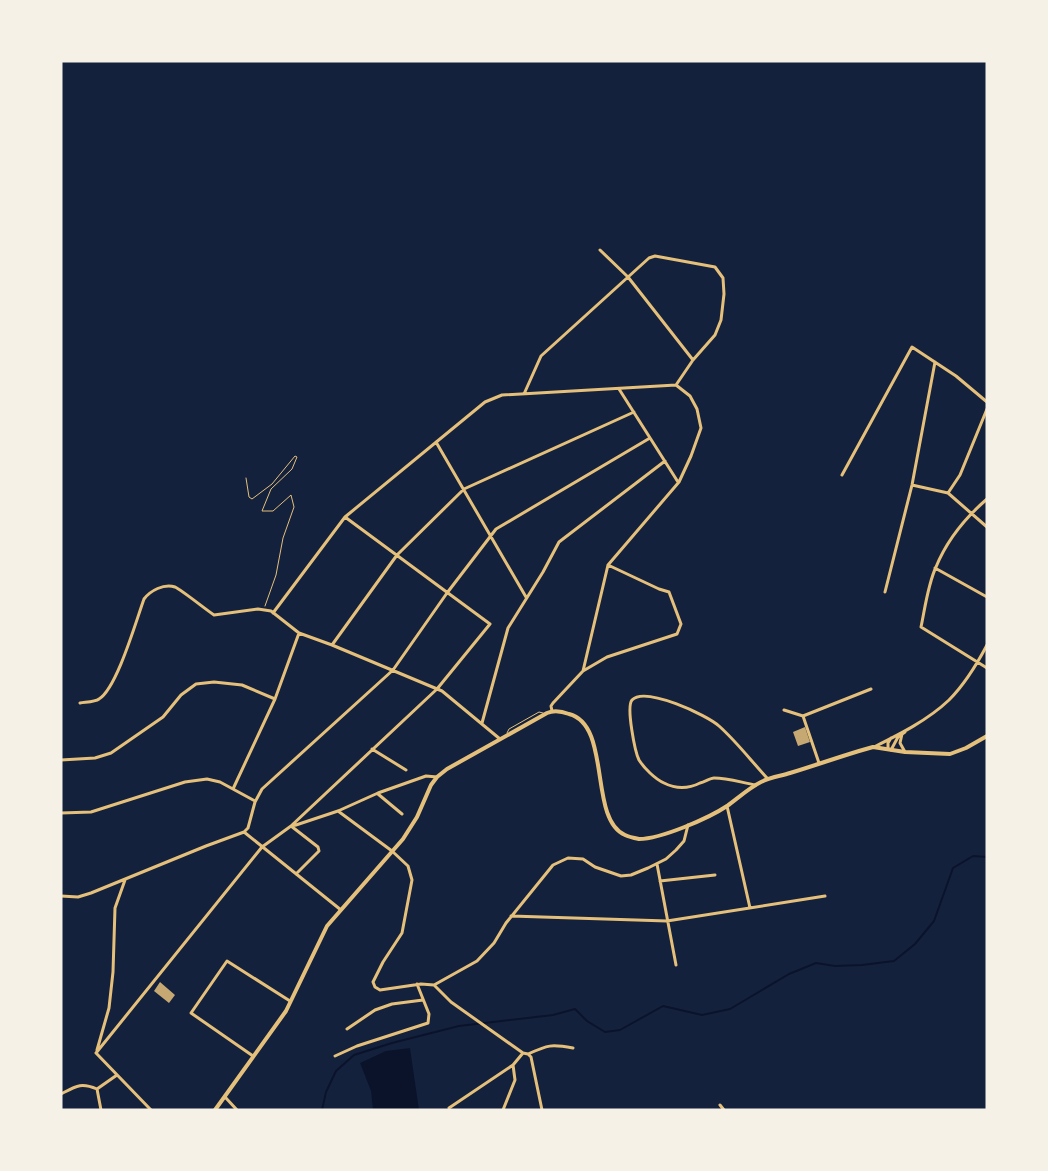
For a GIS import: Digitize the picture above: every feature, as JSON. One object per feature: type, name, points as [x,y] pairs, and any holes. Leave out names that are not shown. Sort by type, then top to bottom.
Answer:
[{"type":"street","points":[[600,250],[628,278],[693,360]]},
{"type":"street","points":[[524,394],[542,356],[649,258],[655,256],[714,268],[723,278],[724,294],[721,320],[715,335],[693,360],[676,385]]},
{"type":"street","points":[[842,475],[912,348],[956,376],[987,402]]},
{"type":"street","points":[[885,592],[912,485],[935,362]]},
{"type":"street","points":[[273,613],[345,517],[485,402],[502,395],[676,385],[690,396],[697,409],[701,428],[692,456],[679,482],[608,565],[583,671]]},
{"type":"street","points":[[619,389],[679,482]]},
{"type":"street","points":[[948,493],[960,475],[987,409]]},
{"type":"street","points":[[332,645],[397,555],[464,489],[634,412]]},
{"type":"street","points":[[61,896],[78,897],[91,894],[244,832],[248,828],[255,802],[262,789],[393,670],[496,529],[650,438]]},
{"type":"street","points":[[436,442],[526,598]]},
{"type":"street","points":[[482,723],[508,628],[560,542],[665,460]]},
{"type":"street","points":[[912,485],[948,493],[987,527]]},
{"type":"street","points":[[987,499],[970,513],[948,541],[935,568],[920,627],[987,668]]},
{"type":"street","points":[[96,1053],[262,847],[291,826],[437,689],[490,624],[345,517]]},
{"type":"street","points":[[552,711],[553,703],[583,671],[607,657],[677,634],[681,624],[669,592],[608,565]]},
{"type":"street","points":[[935,568],[987,597]]},
{"type":"street","points":[[80,702],[98,700],[104,695],[118,672],[144,600],[152,591],[165,586],[175,587],[214,615],[258,609],[273,613],[298,633],[332,645],[442,691],[503,739]]},
{"type":"street","points":[[233,789],[275,699],[298,633]]},
{"type":"street","points":[[215,1110],[286,1011],[327,926],[403,839],[417,817],[431,785],[437,776],[447,769],[547,713],[552,711],[572,714],[586,725],[594,744],[605,805],[609,817],[622,834],[633,838],[641,839],[662,835],[727,806],[756,785],[873,747],[909,728],[931,715],[950,699],[977,663],[987,646]]},
{"type":"street","points":[[61,760],[94,758],[111,753],[162,717],[181,694],[196,684],[214,682],[242,685],[275,699]]},
{"type":"street","points":[[784,710],[803,716],[871,689]]},
{"type":"street","points":[[756,785],[713,778],[690,788],[677,788],[662,783],[649,772],[639,759],[632,732],[629,706],[631,700],[637,697],[657,697],[704,716],[718,725],[768,780]]},
{"type":"street","points":[[803,716],[819,764]]},
{"type":"street","points":[[890,750],[898,738],[909,728]]},
{"type":"street","points":[[902,734],[900,744],[905,752]]},
{"type":"street","points":[[873,747],[905,752],[950,754],[966,748],[987,736]]},
{"type":"street","points":[[890,750],[888,743],[892,737]]},
{"type":"street","points":[[372,749],[406,770]]},
{"type":"street","points":[[291,826],[296,826],[338,811],[378,793],[426,776],[437,776]]},
{"type":"street","points":[[61,813],[91,812],[185,782],[207,778],[220,782],[255,802]]},
{"type":"street","points":[[378,793],[402,814]]},
{"type":"street","points":[[727,806],[750,908]]},
{"type":"street","points":[[338,811],[392,851],[408,866],[412,880],[402,933],[383,962],[373,982],[375,987],[380,990],[417,984],[434,985],[477,961],[494,943],[512,916],[553,864],[568,858],[583,859],[595,867],[621,876],[631,874],[657,864],[676,850],[684,841],[688,824]]},
{"type":"street","points":[[291,826],[318,847],[319,851],[296,874]]},
{"type":"street","points":[[244,832],[341,910]]},
{"type":"street","points":[[657,864],[676,965]]},
{"type":"street","points":[[660,881],[715,875]]},
{"type":"street","points":[[96,1053],[109,1008],[113,972],[115,908],[125,880]]},
{"type":"street","points":[[512,916],[667,921],[825,896]]},
{"type":"street","points":[[254,1056],[192,1013],[227,961],[290,1001]]},
{"type":"street","points":[[335,1056],[357,1046],[428,1023],[429,1014],[417,984]]},
{"type":"street","points":[[434,985],[451,1002],[528,1054],[542,1110]]},
{"type":"street","points":[[347,1029],[375,1010],[392,1004],[423,1000]]},
{"type":"street","points":[[528,1054],[556,1044],[573,1048]]},
{"type":"street","points":[[449,1108],[512,1065],[523,1052]]},
{"type":"street","points":[[96,1053],[151,1110]]},
{"type":"street","points":[[503,1110],[515,1080],[512,1065]]},
{"type":"street","points":[[97,1089],[117,1075]]},
{"type":"street","points":[[61,1094],[78,1086],[87,1085],[97,1089]]},
{"type":"street","points":[[97,1089],[101,1110]]},
{"type":"street","points":[[225,1097],[237,1110]]},
{"type":"street","points":[[720,1105],[724,1110]]},
{"type":"path","points":[[246,478],[249,497],[252,499],[272,484],[295,456],[297,458],[292,469],[271,489],[262,511],[273,511],[291,496],[294,507],[285,533],[278,569],[265,607],[266,610]]},
{"type":"water","points":[[410,1048],[419,1110],[373,1110],[371,1091],[360,1063],[386,1051]]},
{"type":"building","points":[[805,727],[810,742],[798,746],[793,732]]},
{"type":"building","points":[[160,982],[175,995],[169,1003],[154,991]]},
{"type":"waterway","points":[[322,1110],[326,1092],[336,1071],[354,1055],[392,1043],[459,1026],[553,1015],[575,1009],[587,1021],[605,1032],[620,1030],[663,1006],[702,1015],[730,1009],[789,974],[816,963],[835,966],[894,961],[915,944],[934,921],[953,868],[973,856],[987,857]]}]
